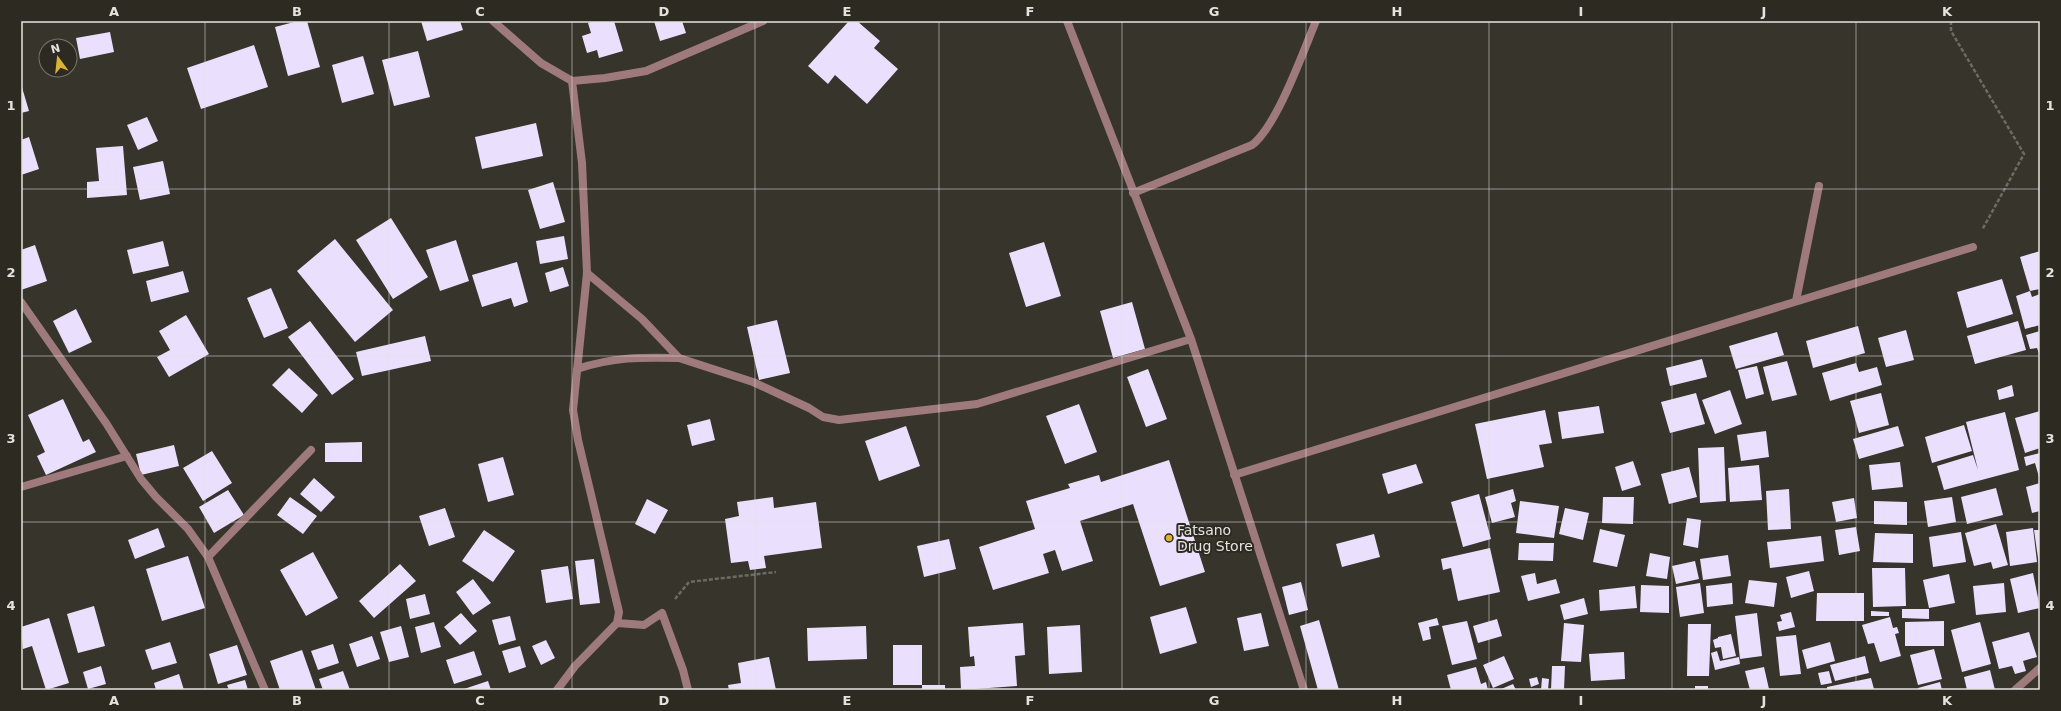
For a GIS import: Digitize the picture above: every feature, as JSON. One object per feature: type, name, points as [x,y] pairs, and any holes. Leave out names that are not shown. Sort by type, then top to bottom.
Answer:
[{"type":"street","points":[[494,21],[541,62],[572,81],[605,78],[646,70],[763,21]]},
{"type":"street","points":[[1067,21],[1191,339],[1304,690]]},
{"type":"street","points":[[1133,193],[1252,145],[1257,141],[1274,117],[1316,21]]},
{"type":"street","points":[[557,690],[575,666],[617,623],[619,612],[578,440],[573,410],[587,273],[582,163],[572,81]]},
{"type":"street","points":[[1796,301],[1819,186]]},
{"type":"street","points":[[1234,475],[1973,247]]},
{"type":"street","points":[[587,273],[642,319],[678,358]]},
{"type":"street","points":[[21,302],[141,478],[156,497],[188,529],[208,557],[265,690]]},
{"type":"street","points":[[577,369],[618,358],[678,358],[754,382],[809,408],[823,417],[839,420],[977,404],[1191,339]]},
{"type":"street","points":[[208,557],[310,450]]},
{"type":"street","points":[[21,487],[127,456]]},
{"type":"street","points":[[617,623],[644,624],[662,612],[683,670],[688,690]]},
{"type":"street","points":[[2015,690],[2040,668]]},
{"type":"path","points":[[1951,21],[1951,31],[2024,154],[1973,247]]},
{"type":"path","points":[[662,612],[689,582],[776,572]]},
{"type":"building","points":[[298,21],[307,21],[320,67],[288,76],[275,27]]},
{"type":"building","points":[[421,21],[460,21],[463,30],[427,41]]},
{"type":"building","points":[[594,21],[614,21],[623,51],[599,58],[597,50],[587,53],[582,36],[591,33],[588,23]]},
{"type":"building","points":[[654,21],[682,21],[686,33],[660,41]]},
{"type":"building","points":[[849,21],[857,21],[880,41],[874,48],[898,69],[867,104],[835,75],[828,84],[808,66]]},
{"type":"building","points":[[110,32],[114,52],[80,59],[78,38],[76,38]]},
{"type":"building","points":[[254,45],[268,87],[201,109],[187,68]]},
{"type":"building","points":[[418,51],[430,97],[394,106],[382,60]]},
{"type":"building","points":[[363,56],[374,94],[342,103],[332,65]]},
{"type":"building","points":[[21,84],[29,111],[21,113]]},
{"type":"building","points":[[147,117],[158,141],[138,150],[127,125]]},
{"type":"building","points":[[536,123],[543,156],[482,169],[475,137]]},
{"type":"building","points":[[29,137],[39,169],[21,175],[21,140]]},
{"type":"building","points":[[123,146],[127,195],[87,198],[87,182],[99,181],[96,148]]},
{"type":"building","points":[[163,161],[170,194],[140,200],[133,167]]},
{"type":"building","points":[[553,182],[565,222],[540,229],[528,190]]},
{"type":"building","points":[[391,218],[428,277],[393,299],[356,240]]},
{"type":"building","points":[[564,236],[568,259],[540,264],[536,241]]},
{"type":"building","points":[[335,239],[393,310],[355,342],[297,271]]},
{"type":"building","points":[[456,240],[469,281],[440,291],[426,250]]},
{"type":"building","points":[[163,241],[169,266],[133,274],[127,250]]},
{"type":"building","points":[[1044,242],[1061,296],[1026,307],[1009,253]]},
{"type":"building","points":[[35,245],[47,281],[21,290],[21,250]]},
{"type":"building","points":[[2040,251],[2040,289],[2030,291],[2020,257]]},
{"type":"building","points":[[517,262],[528,302],[514,307],[511,298],[482,307],[472,275]]},
{"type":"building","points":[[563,267],[569,286],[550,292],[545,273]]},
{"type":"building","points":[[183,271],[189,292],[151,302],[146,281]]},
{"type":"building","points":[[2002,279],[2013,314],[1967,328],[1957,292]]},
{"type":"building","points":[[271,288],[288,328],[264,338],[247,298]]},
{"type":"building","points":[[2030,291],[2032,297],[2040,294],[2040,325],[2025,329],[2016,296]]},
{"type":"building","points":[[1132,302],[1145,349],[1113,358],[1100,311]]},
{"type":"building","points":[[76,309],[92,342],[69,353],[53,321]]},
{"type":"building","points":[[186,315],[209,354],[169,377],[157,357],[170,350],[159,331]]},
{"type":"building","points":[[777,320],[790,373],[759,380],[747,327]]},
{"type":"building","points":[[310,321],[354,379],[332,395],[288,337]]},
{"type":"building","points":[[2018,321],[2026,350],[1975,364],[1967,336]]},
{"type":"building","points":[[1858,326],[1865,353],[1813,368],[1806,341]]},
{"type":"building","points":[[1906,330],[1914,360],[1886,367],[1878,338]]},
{"type":"building","points":[[2040,331],[2040,356],[2037,348],[2030,349],[2026,335]]},
{"type":"building","points":[[1777,332],[1784,355],[1736,369],[1729,346]]},
{"type":"building","points":[[425,336],[431,361],[362,376],[356,352]]},
{"type":"building","points":[[1702,359],[1707,377],[1670,386],[1666,368]]},
{"type":"building","points":[[1787,361],[1797,395],[1772,401],[1763,367]]},
{"type":"building","points":[[1856,363],[1859,372],[1877,367],[1882,385],[1830,401],[1822,373]]},
{"type":"building","points":[[1757,366],[1764,394],[1746,399],[1738,370]]},
{"type":"building","points":[[289,368],[318,395],[302,413],[272,385]]},
{"type":"building","points":[[1148,369],[1167,419],[1146,427],[1127,377]]},
{"type":"building","points":[[2012,385],[2014,396],[1999,400],[1997,390]]},
{"type":"building","points":[[1730,390],[1742,424],[1715,434],[1702,400]]},
{"type":"building","points":[[1696,393],[1705,424],[1670,433],[1661,402]]},
{"type":"building","points":[[1881,393],[1889,425],[1859,433],[1850,401]]},
{"type":"building","points":[[63,399],[83,442],[89,439],[96,452],[46,475],[37,456],[45,452],[28,415]]},
{"type":"building","points":[[1079,404],[1097,452],[1065,464],[1046,416]]},
{"type":"building","points":[[1599,406],[1604,433],[1562,439],[1558,412]]},
{"type":"building","points":[[1545,410],[1552,443],[1539,445],[1544,467],[1487,479],[1475,424]]},
{"type":"building","points":[[2040,411],[2040,448],[2025,453],[2015,418]]},
{"type":"building","points":[[2005,412],[2019,470],[1944,490],[1937,466],[1973,455],[1978,470],[1966,422]]},
{"type":"building","points":[[710,419],[715,440],[692,446],[687,425]]},
{"type":"building","points":[[1964,425],[1972,451],[1932,463],[1925,437]]},
{"type":"building","points":[[906,426],[920,466],[879,481],[865,441]]},
{"type":"building","points":[[1898,426],[1904,446],[1859,459],[1853,439]]},
{"type":"building","points":[[1766,431],[1769,457],[1741,461],[1737,435]]},
{"type":"building","points":[[362,442],[362,462],[325,462],[325,443]]},
{"type":"building","points":[[174,445],[179,466],[141,475],[136,454]]},
{"type":"building","points":[[1724,447],[1726,501],[1700,503],[1698,448]]},
{"type":"building","points":[[212,451],[232,483],[203,501],[183,468]]},
{"type":"building","points":[[2040,453],[2039,477],[2035,463],[2026,466],[2024,457]]},
{"type":"building","points":[[503,457],[514,495],[488,502],[478,464]]},
{"type":"building","points":[[1169,460],[1205,572],[1160,586],[1133,504],[1080,521],[1093,561],[1062,571],[1055,550],[1043,554],[1049,573],[993,590],[979,547],[1035,529],[1026,501],[1070,488],[1068,484],[1099,475],[1101,482]]},
{"type":"building","points":[[1633,461],[1641,485],[1622,491],[1615,467]]},
{"type":"building","points":[[1900,462],[1903,487],[1872,490],[1869,465]]},
{"type":"building","points":[[1416,464],[1423,483],[1388,494],[1382,474]]},
{"type":"building","points":[[1759,465],[1762,500],[1730,502],[1728,468]]},
{"type":"building","points":[[1689,467],[1697,497],[1669,504],[1661,474]]},
{"type":"building","points":[[314,478],[335,497],[321,512],[300,494]]},
{"type":"building","points":[[2040,483],[2040,511],[2032,513],[2026,487]]},
{"type":"building","points":[[1996,488],[2003,515],[1967,524],[1961,497]]},
{"type":"building","points":[[1513,489],[1516,501],[1511,503],[1515,517],[1492,523],[1485,497]]},
{"type":"building","points":[[1789,489],[1791,529],[1768,530],[1766,491]]},
{"type":"building","points":[[228,490],[244,515],[214,533],[199,507]]},
{"type":"building","points":[[1479,494],[1491,539],[1463,547],[1451,502]]},
{"type":"building","points":[[290,497],[317,516],[303,534],[277,515]]},
{"type":"building","points":[[773,497],[774,508],[816,502],[822,548],[764,556],[766,568],[750,570],[748,561],[731,563],[725,519],[739,516],[737,502]]},
{"type":"building","points":[[1603,497],[1634,497],[1633,524],[1602,523]]},
{"type":"building","points":[[1952,497],[1956,522],[1928,527],[1924,501]]},
{"type":"building","points":[[1854,498],[1857,518],[1836,522],[1832,502]]},
{"type":"building","points":[[647,499],[668,510],[655,534],[635,524]]},
{"type":"building","points":[[1520,501],[1559,506],[1554,538],[1516,533]]},
{"type":"building","points":[[1874,501],[1907,502],[1907,525],[1874,524]]},
{"type":"building","points":[[445,508],[455,537],[429,546],[419,516]]},
{"type":"building","points":[[1565,508],[1589,513],[1583,540],[1559,534]]},
{"type":"building","points":[[1687,518],[1701,520],[1698,548],[1683,545]]},
{"type":"building","points":[[1996,524],[2008,565],[1993,569],[1991,562],[1974,566],[1965,533]]},
{"type":"building","points":[[1856,527],[1860,551],[1839,555],[1835,530]]},
{"type":"building","points":[[158,528],[165,547],[135,559],[128,540]]},
{"type":"building","points":[[2033,528],[2037,562],[2010,566],[2006,532]]},
{"type":"building","points":[[1600,529],[1625,535],[1617,567],[1593,562]]},
{"type":"building","points":[[484,530],[515,551],[493,582],[462,561]]},
{"type":"building","points":[[2034,530],[2040,530],[2040,565],[2039,565]]},
{"type":"building","points":[[1961,532],[1966,562],[1933,567],[1929,537]]},
{"type":"building","points":[[1875,533],[1913,534],[1913,563],[1873,562]]},
{"type":"building","points":[[1374,534],[1380,557],[1342,567],[1336,544]]},
{"type":"building","points":[[1821,536],[1824,561],[1770,568],[1767,542]]},
{"type":"building","points":[[949,539],[956,569],[924,577],[917,546]]},
{"type":"building","points":[[1519,543],[1554,543],[1553,561],[1518,560]]},
{"type":"building","points":[[1490,548],[1500,592],[1458,601],[1451,568],[1443,570],[1441,559]]},
{"type":"building","points":[[313,552],[338,598],[306,616],[280,570]]},
{"type":"building","points":[[1650,553],[1670,557],[1667,579],[1646,576]]},
{"type":"building","points":[[1728,555],[1731,576],[1703,580],[1700,559]]},
{"type":"building","points":[[188,556],[205,608],[162,621],[146,569]]},
{"type":"building","points":[[594,559],[600,603],[580,605],[575,561]]},
{"type":"building","points":[[1695,561],[1699,579],[1676,584],[1672,566]]},
{"type":"building","points":[[400,564],[416,581],[374,618],[359,601]]},
{"type":"building","points":[[568,566],[573,599],[546,603],[541,570]]},
{"type":"building","points":[[1872,568],[1905,568],[1906,606],[1873,607]]},
{"type":"building","points":[[1809,571],[1814,591],[1791,598],[1786,577]]},
{"type":"building","points":[[1535,573],[1537,584],[1556,579],[1560,593],[1528,601],[1521,576]]},
{"type":"building","points":[[2033,573],[2040,608],[2018,613],[2010,579]]},
{"type":"building","points":[[1949,574],[1955,603],[1929,608],[1923,580]]},
{"type":"building","points":[[473,579],[491,603],[473,615],[456,592]]},
{"type":"building","points":[[1749,580],[1777,583],[1774,607],[1745,603]]},
{"type":"building","points":[[1301,582],[1308,610],[1289,615],[1282,587]]},
{"type":"building","points":[[1700,583],[1704,613],[1680,617],[1676,587]]},
{"type":"building","points":[[1732,583],[1733,604],[1707,607],[1706,586]]},
{"type":"building","points":[[2004,583],[2006,612],[1976,615],[1973,586]]},
{"type":"building","points":[[1641,585],[1669,586],[1669,613],[1640,612]]},
{"type":"building","points":[[1635,586],[1637,608],[1600,611],[1599,590]]},
{"type":"building","points":[[1817,593],[1864,593],[1864,621],[1816,621]]},
{"type":"building","points":[[425,594],[430,614],[410,619],[406,599]]},
{"type":"building","points":[[1584,598],[1588,614],[1564,620],[1560,605]]},
{"type":"building","points":[[94,606],[105,646],[78,653],[67,614]]},
{"type":"building","points":[[1186,607],[1197,643],[1160,654],[1150,617]]},
{"type":"building","points":[[1902,609],[1929,609],[1929,619],[1902,618]]},
{"type":"building","points":[[1871,611],[1889,612],[1889,616],[1871,616]]},
{"type":"building","points":[[1791,612],[1795,627],[1779,631],[1777,622],[1782,621],[1780,615]]},
{"type":"building","points":[[461,613],[477,631],[460,645],[444,627]]},
{"type":"building","points":[[1261,613],[1269,646],[1244,651],[1237,618]]},
{"type":"building","points":[[1757,613],[1762,656],[1740,659],[1735,616]]},
{"type":"building","points":[[510,616],[516,640],[499,645],[492,620]]},
{"type":"building","points":[[1890,617],[1893,628],[1897,627],[1899,633],[1895,634],[1901,656],[1880,662],[1874,643],[1868,644],[1862,625]]},
{"type":"building","points":[[49,618],[69,683],[46,690],[32,646],[23,649],[21,627]]},
{"type":"building","points":[[1437,618],[1439,625],[1429,627],[1431,639],[1423,641],[1418,623]]},
{"type":"building","points":[[1497,619],[1502,636],[1478,643],[1473,626]]},
{"type":"building","points":[[1319,620],[1339,690],[1318,690],[1300,626]]},
{"type":"building","points":[[1467,621],[1477,659],[1452,665],[1442,626]]},
{"type":"building","points":[[1944,621],[1944,646],[1905,646],[1905,622]]},
{"type":"building","points":[[434,622],[441,647],[421,653],[415,627]]},
{"type":"building","points":[[1980,622],[1991,664],[1962,672],[1951,630]]},
{"type":"building","points":[[1023,623],[1025,655],[1015,656],[1017,686],[961,690],[960,667],[975,666],[974,656],[970,657],[968,627]]},
{"type":"building","points":[[1564,623],[1584,625],[1581,662],[1561,661]]},
{"type":"building","points":[[1688,624],[1711,624],[1709,676],[1687,676]]},
{"type":"building","points":[[1080,625],[1082,672],[1049,674],[1047,627]]},
{"type":"building","points":[[401,626],[409,657],[389,662],[380,632]]},
{"type":"building","points":[[866,626],[867,659],[808,661],[807,628]]},
{"type":"building","points":[[2029,632],[2037,657],[2023,661],[2026,671],[2015,674],[2012,666],[1999,669],[1992,642]]},
{"type":"building","points":[[1731,634],[1736,656],[1723,659],[1721,647],[1715,648],[1713,640],[1718,637]]},
{"type":"building","points":[[1796,635],[1801,674],[1780,676],[1776,637]]},
{"type":"building","points":[[372,636],[380,659],[357,667],[349,644]]},
{"type":"building","points":[[546,640],[555,658],[541,665],[532,646]]},
{"type":"building","points":[[170,642],[177,663],[152,670],[145,650]]},
{"type":"building","points":[[1830,642],[1835,661],[1807,669],[1802,650]]},
{"type":"building","points":[[333,644],[339,663],[318,670],[311,651]]},
{"type":"building","points":[[237,645],[247,675],[218,684],[209,654]]},
{"type":"building","points":[[893,645],[922,645],[922,685],[893,685]]},
{"type":"building","points":[[520,646],[526,667],[509,673],[502,651]]},
{"type":"building","points":[[1934,649],[1942,679],[1918,685],[1910,655]]},
{"type":"building","points":[[302,650],[316,690],[280,690],[270,661]]},
{"type":"building","points":[[474,651],[482,675],[454,684],[446,660]]},
{"type":"building","points":[[1717,651],[1720,661],[1739,657],[1740,664],[1715,670],[1711,653]]},
{"type":"building","points":[[1624,652],[1625,679],[1591,681],[1589,654]]},
{"type":"building","points":[[1504,656],[1514,679],[1493,688],[1483,665]]},
{"type":"building","points":[[1865,656],[1869,673],[1835,681],[1830,665]]},
{"type":"building","points":[[769,657],[776,690],[729,690],[728,685],[741,683],[738,663]]},
{"type":"building","points":[[101,666],[106,684],[88,689],[83,672]]},
{"type":"building","points":[[1552,666],[1565,666],[1564,690],[1551,690]]},
{"type":"building","points":[[1476,667],[1481,684],[1486,682],[1488,690],[1451,690],[1447,675]]},
{"type":"building","points":[[1764,667],[1769,689],[1750,690],[1745,671]]},
{"type":"building","points":[[1990,670],[1995,690],[1967,690],[1964,677]]},
{"type":"building","points":[[343,671],[350,690],[323,690],[319,679]]},
{"type":"building","points":[[1829,671],[1832,683],[1821,685],[1818,673]]},
{"type":"building","points":[[179,674],[184,690],[156,690],[154,683]]},
{"type":"building","points":[[1537,677],[1539,684],[1531,687],[1529,679]]},
{"type":"building","points":[[1542,678],[1549,679],[1548,690],[1541,690]]},
{"type":"building","points":[[1871,678],[1874,689],[1827,690],[1827,687]]},
{"type":"building","points":[[245,680],[248,690],[229,690],[227,685]]},
{"type":"building","points":[[488,681],[491,690],[461,690]]},
{"type":"building","points":[[1940,682],[1942,690],[1918,690],[1918,688]]},
{"type":"building","points":[[1513,684],[1516,690],[1499,690]]},
{"type":"building","points":[[922,685],[945,685],[945,690],[922,690]]},
{"type":"building","points":[[1695,686],[1708,686],[1708,690],[1695,690]]},
{"type":"place","name":"Fatsano Drug Store","points":[[1169,538]]}]
